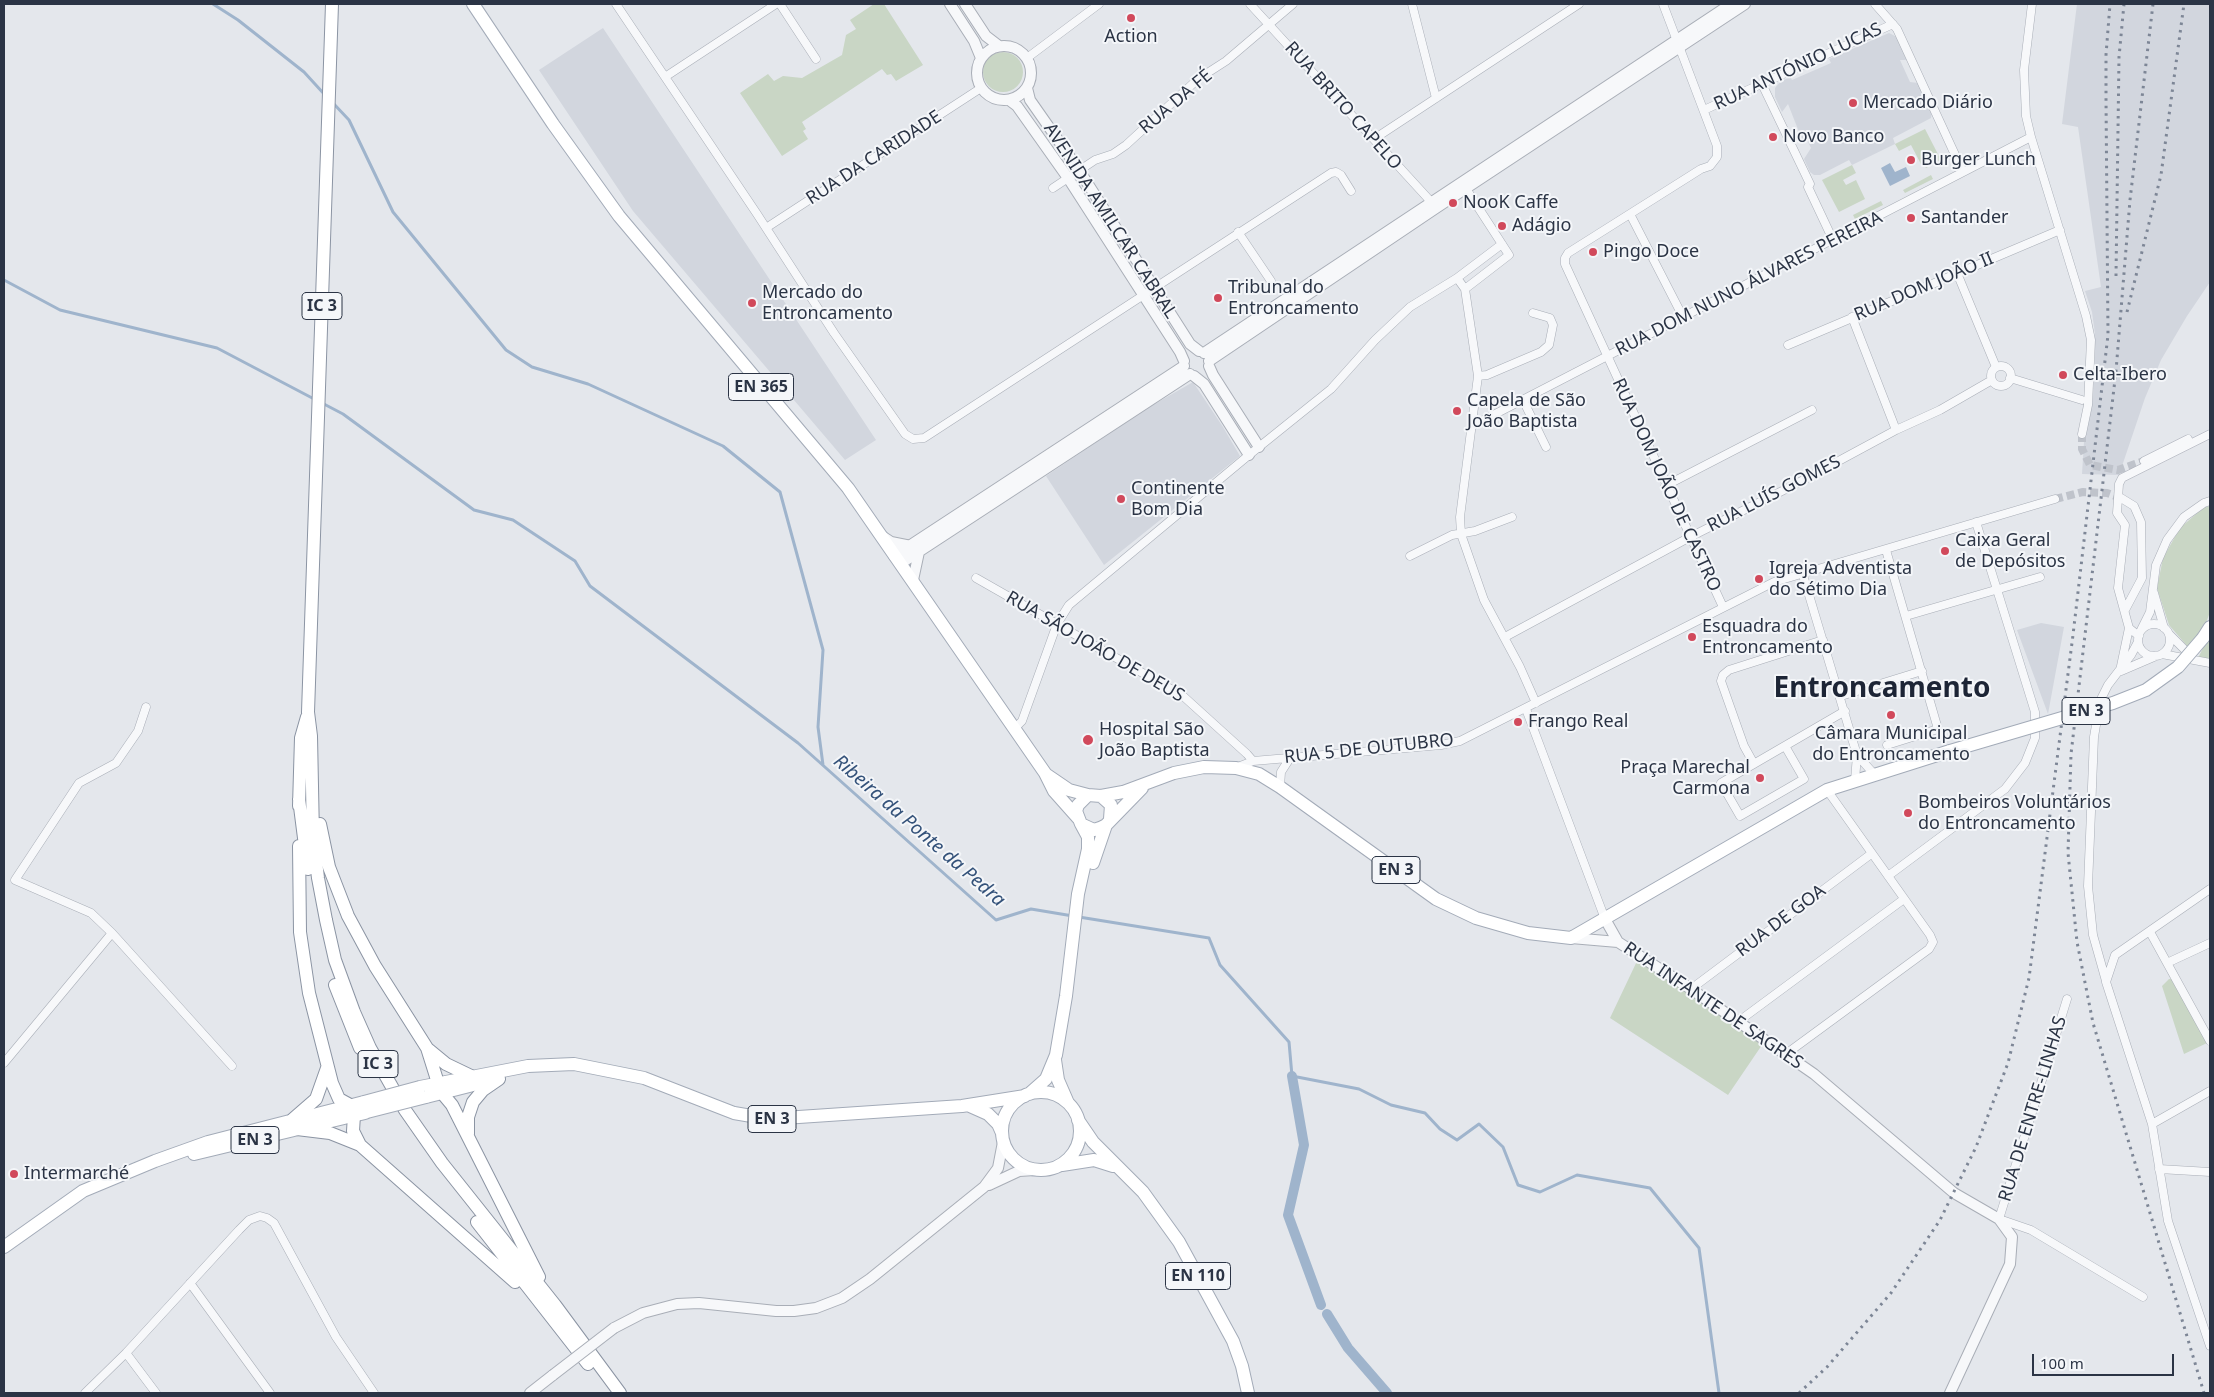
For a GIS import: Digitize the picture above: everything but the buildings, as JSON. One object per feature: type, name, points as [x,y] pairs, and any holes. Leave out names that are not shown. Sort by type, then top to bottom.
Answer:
[{"type":"main road","name":"IC 3","points":[[332,4],[313,609],[308,712],[311,736],[315,855],[326,920],[341,977],[370,1048],[395,1093],[428,1145],[517,1260],[555,1305],[620,1393]]},
{"type":"main road","name":"EN 365","points":[[474,4],[554,124],[619,216],[848,488],[1045,773],[1054,791],[1079,821]]},
{"type":"main road","name":"EN 3","points":[[1088,795],[1101,796],[1146,785],[1174,773],[1204,767],[1236,768],[1259,774],[1280,786],[1436,899],[1476,918],[1528,933],[1571,938],[1827,790],[1874,774],[2113,703],[2146,690],[2178,667],[2207,632]]},
{"type":"main road","name":"IC 3","points":[[308,712],[301,738],[299,799],[310,884],[322,938],[342,1007],[360,1047],[396,1112],[428,1158],[612,1393]]},
{"type":"main road","name":"EN 365","points":[[1045,773],[1068,790],[1088,795]]},
{"type":"main road","points":[[312,775],[325,853],[340,899],[375,966],[427,1048],[440,1088],[452,1105],[522,1246],[555,1305]]},
{"type":"main road","name":"EN 3","points":[[1081,895],[1096,850],[1108,822],[1146,785]]},
{"type":"main road","points":[[1088,795],[1078,805],[1079,821],[1094,830],[1108,822],[1111,805],[1101,796]]},
{"type":"main road","points":[[299,799],[299,887],[302,952],[309,993],[327,1068],[337,1096],[352,1110],[353,1131],[360,1145]]},
{"type":"main road","name":"EN 3","points":[[1003,1137],[1004,1120],[1009,1109],[1046,1079],[1056,1056],[1073,936],[1088,849],[1088,838],[1079,821]]},
{"type":"main road","points":[[427,1048],[446,1064],[471,1076]]},
{"type":"main road","name":"EN 3","points":[[1056,1056],[1058,1080],[1078,1120],[1080,1131],[1077,1146],[1069,1158],[1061,1165]]},
{"type":"main road","name":"EN 3","points":[[440,1088],[471,1076],[547,1064],[574,1064],[644,1078],[734,1113],[758,1119],[788,1119],[962,1106],[1040,1092],[1051,1094],[1070,1105]]},
{"type":"main road","name":"EN 3","points":[[4,1247],[83,1192],[155,1161],[212,1150],[295,1124],[440,1088],[589,1067]]},
{"type":"main road","points":[[327,1068],[316,1099],[295,1124],[330,1132],[360,1145],[540,1303]]},
{"type":"main road","points":[[468,1136],[468,1117],[473,1102],[483,1090],[499,1079]]},
{"type":"main road","name":"EN 3","points":[[962,1106],[976,1108],[988,1114],[998,1124],[1008,1152],[1015,1160],[1035,1170]]},
{"type":"main road","points":[[1078,1120],[1092,1142],[1124,1172]]},
{"type":"main road","points":[[1035,1170],[1046,1170],[1081,1161],[1099,1161],[1124,1172]]},
{"type":"main road","name":"EN 110","points":[[1124,1172],[1143,1192],[1169,1227],[1218,1310],[1239,1355],[1248,1393]]},
{"type":"street","points":[[616,4],[834,333],[905,434],[913,439],[924,438],[1331,173],[1336,172],[1341,175],[1351,191]]},
{"type":"street","points":[[665,77],[778,4],[816,58]]},
{"type":"street","points":[[950,4],[974,41],[981,58]]},
{"type":"street","points":[[965,4],[986,36],[999,46]]},
{"type":"street","points":[[1027,58],[1099,4]]},
{"type":"street","name":"RUA BRITO CAPELO","points":[[1250,4],[1434,205]]},
{"type":"street","name":"RUA DA FÉ","points":[[1053,188],[1095,160],[1113,154],[1126,145],[1198,79],[1226,62],[1293,4]]},
{"type":"street","points":[[1412,4],[1436,98]]},
{"type":"street","points":[[1374,139],[1579,4]]},
{"type":"street","points":[[1663,4],[1704,110]]},
{"type":"street","points":[[1678,44],[1732,4]]},
{"type":"street","points":[[1188,370],[1202,376],[1206,358],[1463,185],[1678,44],[1745,4]]},
{"type":"street","points":[[1876,4],[1897,29],[1963,172]]},
{"type":"street","points":[[2032,4],[2024,86],[2026,116],[2091,340],[2088,405],[2082,434]]},
{"type":"street","name":"RUA ANTÓNIO LUCAS","points":[[1704,110],[1893,24]]},
{"type":"street","points":[[999,46],[1015,47],[1027,58],[1032,73],[1027,88],[1016,98],[1009,100],[994,98],[981,88],[977,73],[981,58],[992,48],[999,46]]},
{"type":"street","points":[[1762,84],[1810,184],[1808,187],[1833,240]]},
{"type":"street","name":"RUA DA CARIDADE","points":[[766,228],[981,88]]},
{"type":"street","name":"AVENIDA AMILCAR CABRAL","points":[[1027,88],[1030,100],[1080,170],[1190,344],[1206,358],[1213,375],[1259,447]]},
{"type":"street","name":"AVENIDA AMILCAR CABRAL","points":[[1009,100],[1017,106],[1068,178],[1180,352],[1188,370],[1204,384],[1249,455]]},
{"type":"street","name":"RUA DOM JOÃO DE CASTRO","points":[[1704,110],[1717,146],[1717,157],[1710,166],[1701,169],[1568,253],[1564,261],[1665,486],[1723,607]]},
{"type":"street","name":"RUA DOM NUNO ÁLVARES PEREIRA","points":[[1472,426],[1961,175],[1963,172],[2031,137]]},
{"type":"street","points":[[1463,185],[1509,255],[1465,289]]},
{"type":"street","points":[[1630,214],[1683,317]]},
{"type":"street","name":"RUA DOM JOÃO II","points":[[1788,345],[2060,230]]},
{"type":"street","points":[[1238,232],[1272,281]]},
{"type":"street","points":[[1014,729],[1022,721],[1057,624],[1068,605],[1331,389],[1375,340],[1410,308],[1457,278],[1502,244]]},
{"type":"street","points":[[1957,273],[1996,367]]},
{"type":"street","points":[[1457,278],[1465,289],[1478,376],[1460,516],[1461,534],[1484,600],[1520,667],[1536,703]]},
{"type":"street","points":[[1478,376],[1486,375],[1541,352],[1549,344],[1554,325],[1550,318],[1533,312]]},
{"type":"street","points":[[1852,317],[1896,430]]},
{"type":"street","points":[[897,560],[1120,418],[1188,370],[1192,352],[1206,358]]},
{"type":"street","points":[[1996,367],[2007,368],[2010,378]]},
{"type":"street","points":[[1996,367],[1992,373],[1992,380],[2002,385],[2010,378]]},
{"type":"street","points":[[2010,378],[2082,400]]},
{"type":"street","name":"RUA LUÍS GOMES","points":[[1505,638],[1690,537],[1796,484],[1896,430],[1940,410],[1992,380]]},
{"type":"street","points":[[1522,400],[1546,447]]},
{"type":"street","points":[[1665,486],[1812,410]]},
{"type":"street","points":[[2144,461],[2210,428]]},
{"type":"street","points":[[2119,672],[2127,647],[2129,628],[2118,588],[2125,525],[2117,513],[2122,478],[2210,434]]},
{"type":"street","points":[[2121,498],[2134,506],[2141,522],[2142,578],[2125,610]]},
{"type":"street","name":"RUA 5 DE OUTUBRO","points":[[1236,768],[1252,761],[1460,741],[1774,582],[1803,575],[2055,499]]},
{"type":"street","points":[[2210,501],[2184,517],[2167,540],[2156,564],[2150,612],[2119,672],[2108,685],[2100,701],[2094,737],[2088,886],[2093,935],[2106,982],[2152,1124],[2168,1221],[2210,1346]]},
{"type":"street","points":[[1410,556],[1452,535],[1461,534],[1512,517]]},
{"type":"street","points":[[1888,876],[2005,789],[2025,763],[2035,738],[2035,712],[1976,522]]},
{"type":"street","points":[[879,535],[891,542],[915,549]]},
{"type":"street","points":[[913,580],[915,549]]},
{"type":"street","points":[[1886,550],[1938,729],[1887,745]]},
{"type":"street","points":[[1803,575],[1858,755],[1874,774]]},
{"type":"street","points":[[1906,616],[2040,577]]},
{"type":"street","name":"RUA SÃO JOÃO DE DEUS","points":[[976,578],[1183,696],[1247,754],[1252,761]]},
{"type":"street","points":[[2119,672],[2159,655],[2169,644],[2152,588]]},
{"type":"street","points":[[2139,636],[2152,624],[2166,630],[2196,660]]},
{"type":"street","points":[[2129,628],[2139,636],[2144,653],[2210,663]]},
{"type":"street","points":[[1754,764],[1744,746],[1721,681],[1723,675],[1729,670],[1823,640]]},
{"type":"street","points":[[1840,696],[1922,671]]},
{"type":"street","points":[[146,707],[138,731],[116,763],[80,784],[15,880],[91,913],[112,933],[232,1066]]},
{"type":"street","name":"RUA INFANTE DE SAGRES","points":[[1526,708],[1605,920],[1618,942],[1691,989],[1814,1074],[1954,1193],[1999,1219]]},
{"type":"street","points":[[1785,746],[1804,779],[1740,816],[1721,783],[1844,711]]},
{"type":"street","points":[[1855,780],[1858,755]]},
{"type":"street","points":[[1280,786],[1281,772],[1290,758]]},
{"type":"street","points":[[1786,1054],[1929,948],[1933,942],[1930,934],[1827,790]]},
{"type":"street","name":"RUA DE GOA","points":[[1691,989],[1871,854]]},
{"type":"street","points":[[2106,982],[2115,955],[2210,889]]},
{"type":"street","points":[[1739,1022],[1904,899]]},
{"type":"street","points":[[2150,932],[2210,1041]]},
{"type":"street","points":[[4,1063],[112,933]]},
{"type":"street","points":[[1571,938],[1618,942]]},
{"type":"street","points":[[2167,964],[2210,944]]},
{"type":"street","name":"RUA DE ENTRE-LINHAS","points":[[1999,1219],[2067,998]]},
{"type":"street","points":[[2152,1124],[2210,1091]]},
{"type":"street","points":[[530,1393],[614,1328],[643,1313],[677,1304],[708,1304],[776,1311],[806,1310],[826,1305],[842,1298],[870,1279],[978,1193],[990,1181],[998,1168],[1003,1137]]},
{"type":"street","points":[[2159,1169],[2210,1172]]},
{"type":"street","points":[[978,1193],[1011,1174],[1035,1170]]},
{"type":"street","points":[[85,1393],[126,1353],[239,1230],[250,1220],[260,1216],[274,1223],[336,1337],[374,1393]]},
{"type":"street","points":[[1999,1219],[2031,1230],[2143,1297]]},
{"type":"street","points":[[1950,1393],[2010,1264],[2012,1237],[1999,1219]]},
{"type":"street","points":[[190,1283],[270,1393]]},
{"type":"street","points":[[126,1353],[156,1393]]},
{"type":"shaded area","points":[[2077,4],[2210,4],[2210,282],[2161,360],[2145,398],[2119,475],[2082,474],[2084,442],[2092,405],[2095,373],[2095,334],[2092,312],[2085,291],[2101,287],[2078,127],[2062,124]]},
{"type":"shaded area","points":[[603,28],[876,440],[845,460],[633,211],[539,70]]},
{"type":"shaded area","name":"Mercado Diário","points":[[1889,33],[1897,37],[1908,60],[1900,60],[1910,82],[1918,83],[1932,112],[1931,118],[1893,138],[1895,144],[1852,165],[1849,160],[1820,175],[1814,175],[1810,172],[1804,159],[1811,148],[1807,140],[1803,142],[1788,104],[1782,112],[1775,97],[1775,88],[1780,82],[1790,77],[1792,80],[1831,63],[1829,59]]},
{"type":"shaded area","points":[[1193,382],[1240,456],[1104,565],[1046,476],[1146,409]]},
{"type":"shaded area","points":[[2041,623],[2064,627],[2048,714],[2017,630]]},
{"type":"green space","points":[[874,4],[884,4],[923,65],[896,81],[891,74],[887,75],[882,69],[802,122],[806,129],[803,131],[808,139],[782,156],[740,93],[768,74],[774,81],[783,76],[802,78],[842,55],[846,35],[856,29],[850,20]]},
{"type":"green space","points":[[999,52],[1007,52],[1014,55],[1020,61],[1023,72],[1020,83],[1014,89],[1007,92],[999,92],[992,89],[986,83],[983,76],[983,68],[986,61],[992,55]]},
{"type":"green space","points":[[1925,129],[1941,160],[1926,168],[1924,165],[1922,166],[1911,145],[1899,151],[1895,144]]},
{"type":"green space","points":[[1852,165],[1856,173],[1843,180],[1846,185],[1856,180],[1865,199],[1839,212],[1822,180]]},
{"type":"green space","points":[[1931,175],[1933,179],[1905,193],[1903,190]]},
{"type":"green space","points":[[1881,201],[1883,205],[1855,219],[1853,215]]},
{"type":"green space","points":[[2210,506],[2210,612],[2206,623],[2188,647],[2169,625],[2157,588],[2163,558],[2180,528],[2204,507]]},
{"type":"green space","points":[[2210,634],[2210,663],[2197,660]]},
{"type":"green space","points":[[1638,959],[1764,1042],[1728,1095],[1610,1018]]},
{"type":"green space","points":[[2169,979],[2173,979],[2207,1043],[2184,1054],[2162,986]]},
{"type":"water","points":[[1890,163],[1895,172],[1906,167],[1910,176],[1890,186],[1881,168]]},
{"type":"waterway","points":[[213,4],[238,20],[304,72],[325,95]]},
{"type":"waterway","points":[[333,103],[349,120],[393,212],[506,350],[532,367],[588,384],[723,446],[780,492],[823,650],[818,727],[823,765]]},
{"type":"waterway","name":"Ribeira da Ponte da Pedra","points":[[4,280],[60,310],[217,348],[316,400]]},
{"type":"waterway","name":"Ribeira da Ponte da Pedra","points":[[322,403],[343,414],[474,510],[513,520],[575,561],[590,586],[798,743],[996,920],[1031,909],[1073,916]]},
{"type":"waterway","name":"Ribeira da Ponte da Pedra","points":[[1079,917],[1209,938],[1220,965],[1289,1042],[1292,1076],[1359,1089],[1391,1105],[1425,1113],[1440,1129],[1457,1140],[1479,1124],[1503,1147],[1518,1185],[1540,1192],[1577,1175],[1650,1188],[1699,1248],[1719,1393]]},
{"type":"waterway","points":[[1292,1076],[1304,1145],[1288,1215],[1321,1305]]},
{"type":"waterway","points":[[1327,1314],[1348,1348],[1387,1393]]},
{"type":"tunnel","points":[[2082,434],[2082,449],[2090,465],[2118,470],[2144,461]]},
{"type":"tunnel","points":[[2055,499],[2083,492],[2107,493],[2121,498]]},
{"type":"railway","points":[[1799,1393],[1827,1367],[1891,1293],[1940,1220],[1976,1147],[2008,1063],[2029,978],[2073,635],[2108,335],[2106,55],[2110,4]]},
{"type":"railway","points":[[2116,276],[2119,57],[2124,4]]},
{"type":"railway","points":[[2153,4],[2130,200],[2116,371],[2071,754],[2068,853],[2077,942],[2093,1023],[2204,1393]]},
{"type":"railway","points":[[2127,312],[2161,175],[2184,4]]},
{"type":"place","name":"Action","points":[[1131,18]]},
{"type":"place","name":"Mercado Diário","points":[[1853,103]]},
{"type":"place","name":"Novo Banco","points":[[1773,137]]},
{"type":"place","name":"Burger Lunch","points":[[1911,160]]},
{"type":"place","name":"NooK Caffe","points":[[1453,203]]},
{"type":"place","name":"Santander","points":[[1911,218]]},
{"type":"place","name":"Adágio","points":[[1502,226]]},
{"type":"place","name":"Pingo Doce","points":[[1593,252]]},
{"type":"place","name":"Tribunal do Entroncamento","points":[[1218,298]]},
{"type":"place","name":"Mercado do Entroncamento","points":[[752,303]]},
{"type":"place","name":"Celta-Ibero","points":[[2063,375]]},
{"type":"place","name":"Capela de São João Baptista","points":[[1457,411]]},
{"type":"place","name":"Continente Bom Dia","points":[[1121,499]]},
{"type":"place","name":"Caixa Geral de Depósitos","points":[[1945,551]]},
{"type":"place","name":"Igreja Adventista do Sétimo Dia","points":[[1759,579]]},
{"type":"place","name":"Esquadra do Entroncamento","points":[[1692,637]]},
{"type":"place","name":"Câmara Municipal do Entroncamento","points":[[1891,715]]},
{"type":"place","name":"Frango Real","points":[[1518,722]]},
{"type":"place","name":"Hospital São João Baptista","points":[[1088,740]]},
{"type":"place","name":"Praça Marechal Carmona","points":[[1760,778]]},
{"type":"place","name":"Bombeiros Voluntários do Entroncamento","points":[[1908,813]]},
{"type":"place","name":"Intermarché","points":[[14,1174]]},
{"type":"district","name":"Entroncamento","points":[[1882,689]]}]
